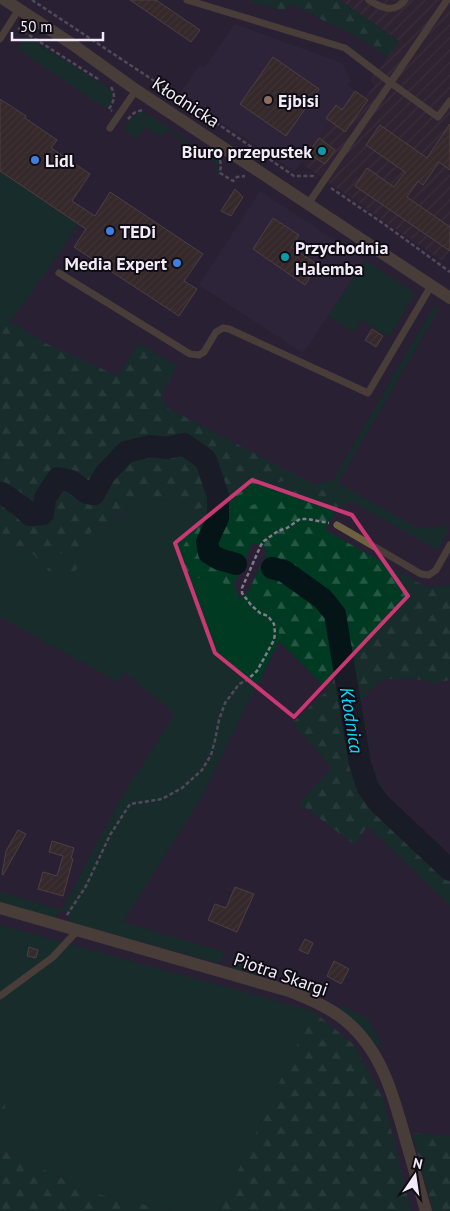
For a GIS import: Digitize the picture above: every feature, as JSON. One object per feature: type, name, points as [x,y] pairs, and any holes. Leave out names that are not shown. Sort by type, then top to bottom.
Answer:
[{"type":"street","name":"Kłodnicka","points":[[5,0],[72,44],[136,90],[450,298]]},
{"type":"street","name":"Piotra Skargi","points":[[0,908],[289,991],[329,1009],[360,1035],[383,1069],[390,1085],[426,1211]]},
{"type":"lane","points":[[187,0],[345,48],[438,117],[450,101]]},
{"type":"lane","points":[[369,0],[378,6],[389,9],[401,5],[405,0]]},
{"type":"lane","points":[[308,204],[447,0]]},
{"type":"lane","points":[[0,39],[19,9]]},
{"type":"lane","points":[[110,128],[136,90]]},
{"type":"lane","points":[[59,273],[190,354],[199,355],[204,352],[216,332],[223,328],[229,329],[368,392],[431,286]]},
{"type":"lane","points":[[337,526],[421,574],[429,575],[436,570],[450,545]]},
{"type":"lane","points":[[0,996],[53,957],[78,930]]},
{"type":"path","points":[[32,0],[294,176],[313,176],[323,182],[450,272]]},
{"type":"path","points":[[10,23],[102,82]]},
{"type":"path","points":[[107,85],[114,93],[113,103],[109,109],[119,116],[127,121],[134,113],[140,110],[148,112]]},
{"type":"path","points":[[220,161],[222,165],[220,173],[233,181],[237,177],[245,176]]},
{"type":"path","points":[[60,925],[86,886],[110,834],[130,804],[162,799],[182,788],[202,770],[211,755],[225,703],[239,684],[257,671],[274,640],[274,624],[268,616],[260,613],[251,605],[242,593],[242,588],[261,545],[278,531],[287,528],[300,519],[311,519],[332,523],[337,526]]},
{"type":"highlighted area","points":[[252,480],[352,515],[408,596],[294,717],[215,653],[175,543]]},
{"type":"shaded area","points":[[340,0],[450,0],[450,250],[442,261],[301,163],[330,122],[326,118],[336,105],[343,109],[355,91],[365,98],[374,86],[371,80],[399,41]]},
{"type":"shaded area","name":"Ejbisi","points":[[235,24],[342,63],[351,81],[347,85],[355,91],[342,110],[335,105],[330,121],[295,171],[179,95],[200,65],[204,68]]},
{"type":"shaded area","points":[[260,191],[365,260],[303,353],[199,285]]},
{"type":"green space","points":[[247,0],[340,0],[399,41],[388,57],[364,41],[291,4],[283,11]]},
{"type":"green space","points":[[27,36],[110,89],[113,97],[109,107],[107,109],[18,49]]},
{"type":"green space","points":[[142,111],[219,161],[220,169],[216,174],[214,173],[219,165],[166,130],[161,137],[145,127],[136,139],[125,130],[123,124],[126,126],[133,116]]},
{"type":"green space","points":[[0,172],[73,221],[76,216],[81,219],[11,321],[0,315]]},
{"type":"green space","points":[[365,260],[415,293],[391,334],[388,335],[362,320],[353,332],[328,316]]},
{"type":"green space","points":[[434,306],[439,309],[338,483],[418,528],[450,526],[440,546],[434,548],[352,502],[337,508],[331,493],[333,480]]},
{"type":"green space","points":[[0,315],[45,343],[118,376],[139,343],[177,366],[161,395],[166,407],[298,476],[194,510],[184,503],[175,500],[149,499],[141,501],[114,521],[97,525],[79,548],[38,560],[26,549],[16,547],[0,548]]},
{"type":"green space","points":[[298,476],[314,484],[194,525],[190,537],[182,548],[179,560],[180,566],[191,577],[197,578],[214,575],[223,583],[233,584],[239,599],[248,592],[251,597],[279,620],[279,641],[201,798],[123,922],[224,952],[221,961],[218,963],[72,923],[70,913],[62,911],[54,917],[49,917],[0,902],[0,892],[62,910],[121,798],[175,714],[124,672],[118,682],[0,617],[0,548],[25,549],[34,553],[85,541],[97,526],[115,521],[142,501],[178,501],[194,510]]},
{"type":"green space","points":[[333,480],[331,494],[338,506],[325,530],[428,588],[450,585],[450,680],[434,683],[416,679],[399,678],[384,680],[375,685],[365,695],[361,702],[360,717],[365,752],[373,773],[387,796],[450,857],[450,905],[367,826],[355,845],[299,803],[332,768],[292,723],[328,690],[279,641],[279,620],[252,598],[248,592],[267,553],[264,547],[254,543],[251,546],[236,580],[229,586],[217,577],[210,575],[198,578],[191,577],[183,571],[180,565],[180,554],[191,535],[193,525],[314,484]]},
{"type":"green space","points":[[82,557],[77,569],[65,576],[56,575],[46,569]]},
{"type":"green space","points":[[0,925],[313,1011],[219,1211],[172,1211],[93,1193],[1,1149],[6,1095],[0,1092]]},
{"type":"green space","points":[[234,955],[267,967],[264,974],[261,976],[235,969],[232,966]]},
{"type":"green space","points":[[342,1005],[368,1019],[383,1046],[376,1045],[365,1031],[340,1009]]},
{"type":"green space","points":[[313,1011],[353,1044],[383,1097],[411,1211],[219,1211]]},
{"type":"green space","points":[[0,1092],[6,1095],[1,1149],[93,1193],[172,1211],[0,1211]]},
{"type":"green space","points":[[412,1133],[450,1136],[450,1211],[433,1211]]},
{"type":"building","points":[[130,0],[156,0],[200,30],[191,42]]},
{"type":"building","name":"Ejbisi","points":[[273,57],[319,89],[286,136],[240,104]]},
{"type":"building","points":[[355,91],[368,100],[345,132],[326,118],[336,105],[342,110]]},
{"type":"building","points":[[0,99],[57,140],[51,148],[90,174],[72,201],[95,216],[110,192],[203,254],[184,281],[197,289],[179,316],[74,247],[86,229],[0,171]]},
{"type":"building","points":[[450,124],[450,170],[439,162],[423,185],[418,181],[407,197],[450,227],[450,251],[355,186],[367,168],[394,187],[405,172],[366,145],[380,125],[427,158]]},
{"type":"building","name":"Biuro przepustek","points":[[319,138],[335,150],[325,164],[308,153]]},
{"type":"building","points":[[235,189],[243,197],[231,216],[221,211]]},
{"type":"building","name":"Przychodnia Halemba","points":[[273,218],[299,235],[291,247],[318,265],[305,285],[253,249]]},
{"type":"building","points":[[372,329],[383,336],[376,347],[365,340]]},
{"type":"building","points":[[18,830],[26,834],[3,875],[6,851]]},
{"type":"building","points":[[52,841],[74,848],[63,896],[38,889],[43,872],[57,876],[63,856],[49,852]]},
{"type":"building","points":[[235,887],[254,894],[237,932],[208,920],[215,904],[226,908]]},
{"type":"building","points":[[305,939],[313,943],[308,954],[299,950]]},
{"type":"building","points":[[29,947],[38,950],[36,958],[27,956]]},
{"type":"building","points":[[334,961],[349,969],[341,984],[327,976]]},
{"type":"waterway","name":"Kłodnica","points":[[0,494],[2,493],[30,515],[43,514],[45,498],[58,478],[71,481],[87,493],[94,494],[105,474],[126,452],[151,446],[167,448],[184,444],[206,460],[218,496],[218,518],[207,542],[209,553],[219,559],[236,564]]},
{"type":"waterway","name":"Kłodnica","points":[[272,568],[284,571],[323,599],[335,614],[360,764],[368,788],[380,804],[450,870]]},
{"type":"place","name":"Ejbisi","points":[[268,100]]},
{"type":"place","name":"Biuro przepustek","points":[[322,151]]},
{"type":"place","name":"Lidl","points":[[35,160]]},
{"type":"place","name":"TEDi","points":[[110,231]]},
{"type":"place","name":"Przychodnia Halemba","points":[[285,257]]},
{"type":"place","name":"Media Expert","points":[[177,263]]}]
